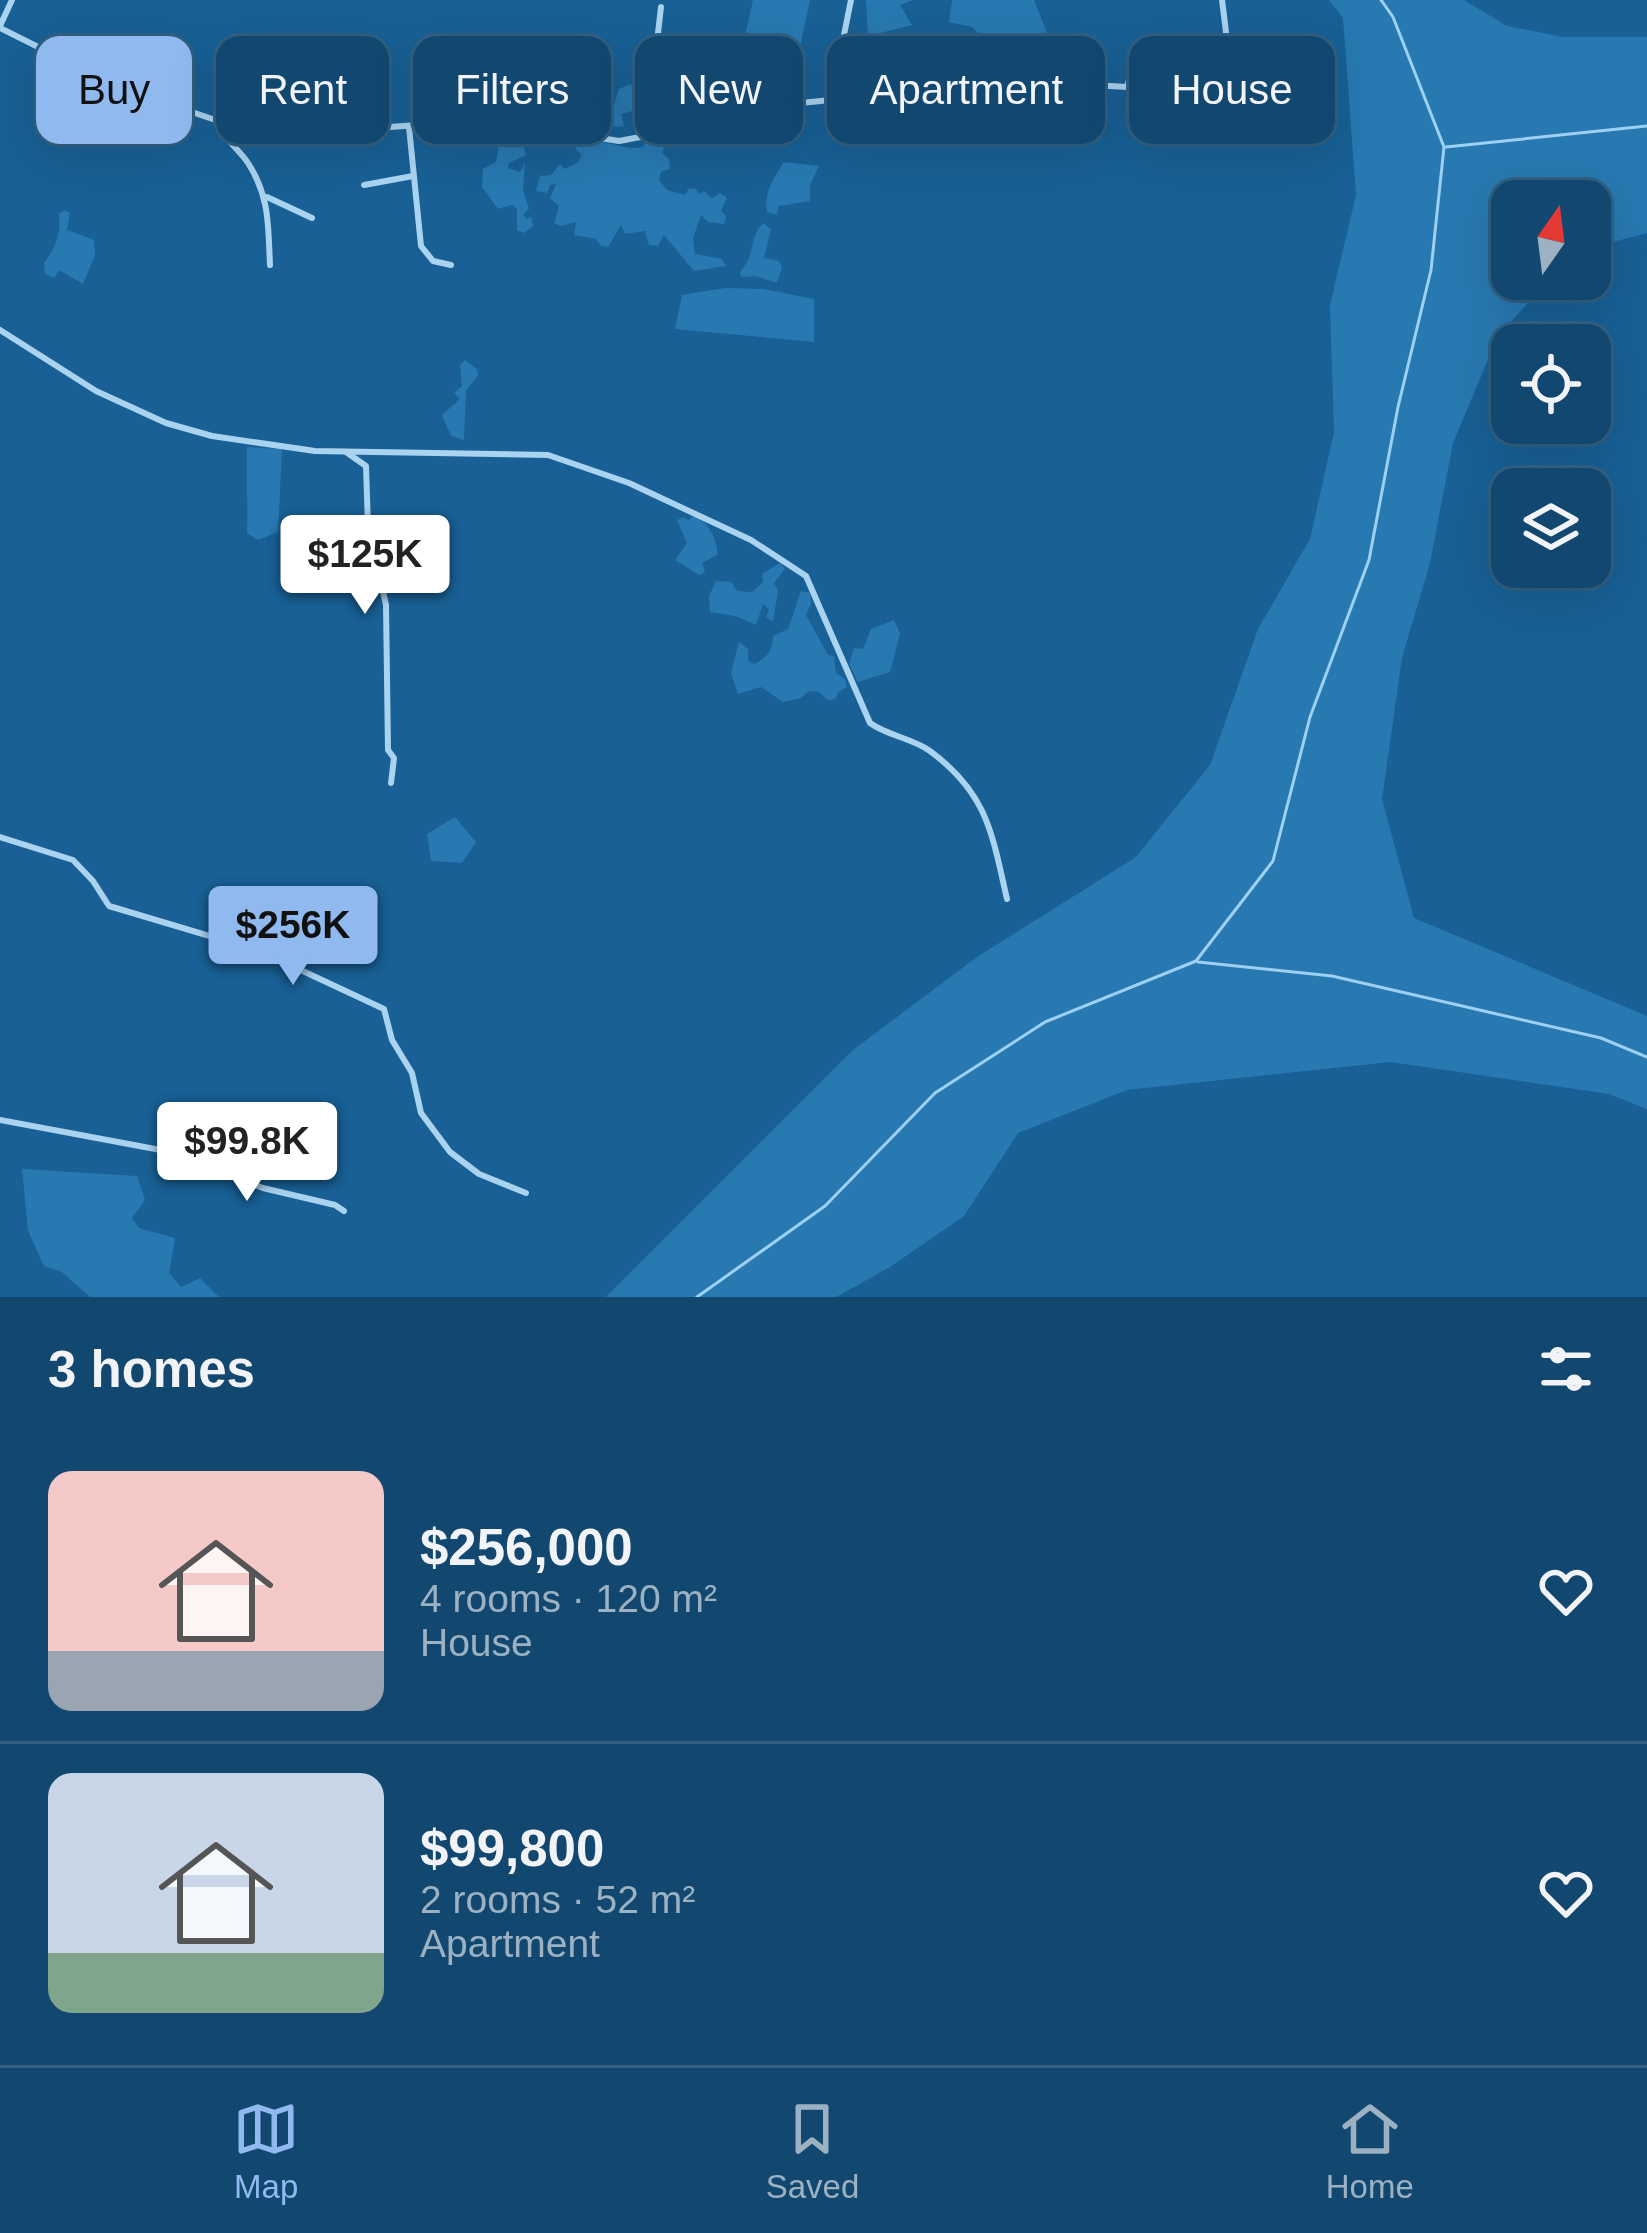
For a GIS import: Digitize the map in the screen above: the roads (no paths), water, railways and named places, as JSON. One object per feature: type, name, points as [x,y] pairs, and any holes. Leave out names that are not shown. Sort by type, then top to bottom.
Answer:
[{"type":"street","points":[[12,0],[0,27],[111,84],[216,123]]},
{"type":"street","points":[[844,36],[851,0]]},
{"type":"street","points":[[1105,86],[1127,87],[1129,80],[1159,68],[1222,60],[1226,32],[1222,0]]},
{"type":"street","points":[[658,36],[661,8]]},
{"type":"street","points":[[389,127],[488,120],[619,141],[635,138]]},
{"type":"street","points":[[409,127],[421,246],[434,261],[451,265]]},
{"type":"street","points":[[232,144],[266,197],[270,265]]},
{"type":"street","points":[[364,184],[413,176]]},
{"type":"street","points":[[266,197],[312,218]]},
{"type":"street","points":[[0,330],[96,391],[166,423],[262,446],[563,458],[706,518],[791,563],[812,588],[870,723],[928,749],[977,795],[1007,899]]},
{"type":"street","points":[[346,452],[366,466],[368,526],[386,605],[388,750],[394,758],[391,783]]},
{"type":"street","points":[[0,837],[73,860],[93,881],[104,903],[119,911],[260,951],[382,1007],[392,1040],[412,1073],[421,1114],[450,1152],[479,1174],[526,1193]]},
{"type":"street","points":[[0,1120],[184,1156],[263,1188],[344,1210]]},
{"type":"waterway","points":[[697,1297],[825,1206],[935,1093],[1045,1022],[1196,961],[1273,861],[1310,717],[1369,560],[1398,407],[1431,270],[1444,147],[1393,17],[1381,0]]},
{"type":"waterway","points":[[1446,147],[1647,126]]},
{"type":"waterway","points":[[1198,962],[1332,976],[1601,1038],[1647,1057]]}]
